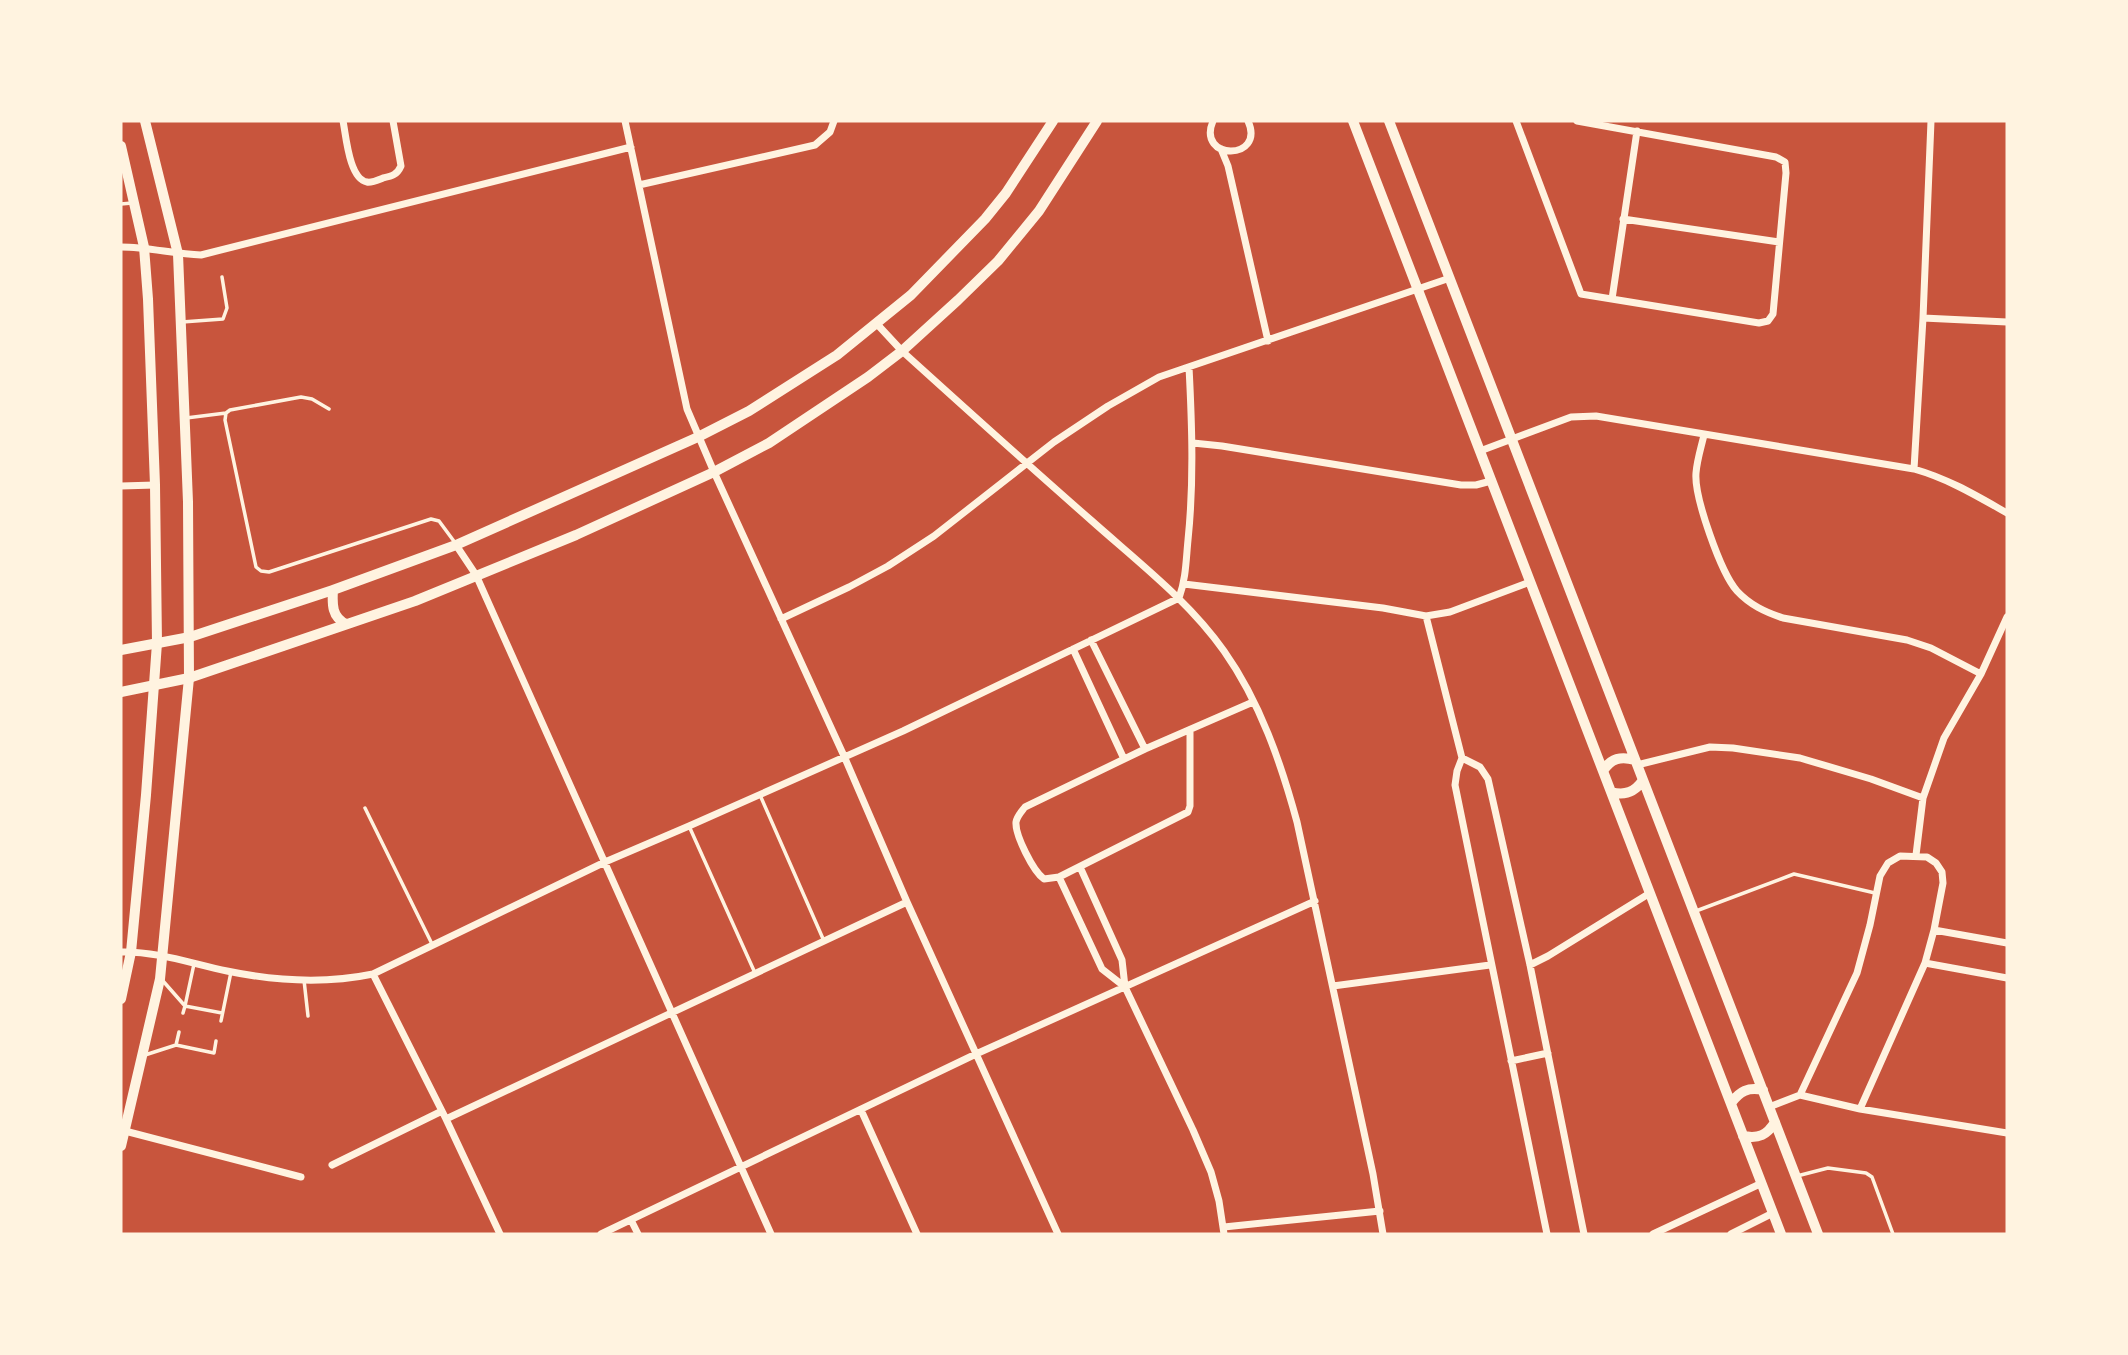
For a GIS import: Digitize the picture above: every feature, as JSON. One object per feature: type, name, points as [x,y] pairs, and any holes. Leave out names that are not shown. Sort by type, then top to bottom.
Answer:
[{"type":"main road","points":[[121,1146],[163,957],[189,678],[190,637],[186,418],[178,254],[145,121]]},
{"type":"main road","points":[[1353,121],[1781,1234]]},
{"type":"main road","points":[[1389,121],[1818,1234]]},
{"type":"main road","points":[[121,146],[144,247],[155,485],[157,643],[155,685],[121,995]]},
{"type":"main road","points":[[1603,771],[1608,763],[1616,758],[1626,757],[1636,763]]},
{"type":"main road","points":[[1611,792],[1629,793],[1638,788],[1643,780]]},
{"type":"main road","points":[[1731,1102],[1744,1090],[1763,1090]]},
{"type":"main road","points":[[1744,1136],[1762,1136],[1770,1131],[1775,1122]]},
{"type":"street","points":[[343,121],[353,170],[368,182],[393,175],[401,166],[393,121]]},
{"type":"street","points":[[625,121],[687,409],[1058,1234]]},
{"type":"street","points":[[639,185],[815,145],[830,132],[834,121]]},
{"type":"street","points":[[121,650],[190,637],[333,590],[456,545],[748,411],[837,355],[911,295],[985,219],[1012,184],[1053,121]]},
{"type":"street","points":[[121,692],[189,678],[415,601],[576,535],[714,472],[801,423],[902,351],[958,300],[1004,253],[1039,211],[1097,121]]},
{"type":"street","points":[[1213,121],[1210,131],[1213,142],[1221,149],[1237,151]]},
{"type":"street","points":[[1228,166],[1237,151],[1249,142],[1251,134],[1248,121]]},
{"type":"street","points":[[1516,121],[1581,294],[1759,323],[1768,321],[1773,314],[1785,162],[1776,157],[1577,121]]},
{"type":"street","points":[[1914,470],[1931,121]]},
{"type":"street","points":[[1612,299],[1637,131]]},
{"type":"street","points":[[121,247],[144,247],[178,254],[201,255],[631,147]]},
{"type":"street","points":[[1221,149],[1228,166],[1268,341]]},
{"type":"street","points":[[1623,219],[1779,242]]},
{"type":"street","points":[[781,619],[900,559],[934,536],[1054,442],[1159,377],[1450,278]]},
{"type":"street","points":[[1923,317],[2007,323]]},
{"type":"street","points":[[876,323],[902,351],[1179,598],[1224,651],[1253,702],[1267,731],[1287,787],[1315,901],[1383,1234]]},
{"type":"street","points":[[126,952],[231,972],[304,980],[373,974],[605,862],[903,731],[1179,598],[1184,583],[1191,505],[1193,443],[1189,366]]},
{"type":"street","points":[[1480,451],[1571,417],[1596,416],[1914,470],[1959,486],[2007,513]]},
{"type":"street","points":[[1704,435],[1696,473],[1700,506],[1725,573],[1734,589],[1749,603],[1763,612],[1783,618],[1907,640],[1931,648],[1980,674]]},
{"type":"street","points":[[1193,443],[1461,485],[1491,481]]},
{"type":"street","points":[[121,486],[155,485]]},
{"type":"street","points":[[456,545],[476,575],[771,1234]]},
{"type":"street","points":[[1184,583],[1426,616],[1450,612],[1530,582]]},
{"type":"street","points":[[333,590],[333,610],[339,620],[346,624]]},
{"type":"street","points":[[1426,616],[1462,758],[1454,785],[1547,1234]]},
{"type":"street","points":[[1916,855],[1923,798],[1944,738],[1980,674],[2007,617]]},
{"type":"street","points":[[1091,640],[1145,749]]},
{"type":"street","points":[[1073,649],[1124,759]]},
{"type":"street","points":[[1190,730],[1188,812],[1059,877],[1044,879],[1037,874],[1024,849],[1016,823],[1026,807],[1145,749],[1253,702]]},
{"type":"street","points":[[1636,763],[1710,747],[1733,748],[1800,758],[1923,798]]},
{"type":"street","points":[[1462,758],[1480,767],[1489,779],[1530,965],[1584,1234]]},
{"type":"street","points":[[1800,1095],[1857,973],[1880,876],[1888,863],[1900,856],[1927,857],[1937,863],[1942,872],[1943,883],[1934,930],[1925,963],[1860,1109]]},
{"type":"street","points":[[1080,867],[1122,960],[1125,987],[1194,1130],[1211,1172],[1224,1231],[1380,1211]]},
{"type":"street","points":[[1059,877],[1102,969],[1125,987]]},
{"type":"street","points":[[1530,965],[1650,893]]},
{"type":"street","points":[[601,1234],[976,1054],[1315,901]]},
{"type":"street","points":[[446,1119],[907,902]]},
{"type":"street","points":[[1934,930],[2007,943]]},
{"type":"street","points":[[1925,963],[2007,978]]},
{"type":"street","points":[[1333,986],[1490,965]]},
{"type":"street","points":[[373,974],[500,1234]]},
{"type":"street","points":[[1511,1061],[1548,1053]]},
{"type":"street","points":[[1769,1107],[1800,1095],[1860,1109],[2007,1133]]},
{"type":"street","points":[[861,1110],[917,1234]]},
{"type":"street","points":[[332,1165],[442,1111]]},
{"type":"street","points":[[125,1131],[301,1177]]},
{"type":"street","points":[[1653,1234],[1762,1183]]},
{"type":"street","points":[[1731,1234],[1773,1213]]},
{"type":"street","points":[[631,1220],[638,1234]]},
{"type":"lane","points":[[121,204],[134,203]]},
{"type":"lane","points":[[181,323],[223,319],[227,308],[222,277]]},
{"type":"lane","points":[[186,418],[226,413],[301,397],[312,399],[329,409]]},
{"type":"lane","points":[[226,413],[225,420],[254,563],[261,572],[270,572],[430,519],[439,521],[456,545]]},
{"type":"lane","points":[[760,794],[824,940]]},
{"type":"lane","points":[[365,808],[433,946]]},
{"type":"lane","points":[[689,826],[755,973]]},
{"type":"lane","points":[[1694,911],[1794,874],[1875,893]]},
{"type":"lane","points":[[183,1013],[194,964]]},
{"type":"lane","points":[[221,1021],[231,972]]},
{"type":"lane","points":[[160,978],[185,1006],[222,1013]]},
{"type":"lane","points":[[304,980],[308,1017]]},
{"type":"lane","points":[[176,1045],[179,1032]]},
{"type":"lane","points":[[143,1056],[176,1045],[214,1053],[216,1041]]},
{"type":"lane","points":[[1796,1177],[1828,1168],[1866,1173],[1872,1177],[1893,1234]]}]
